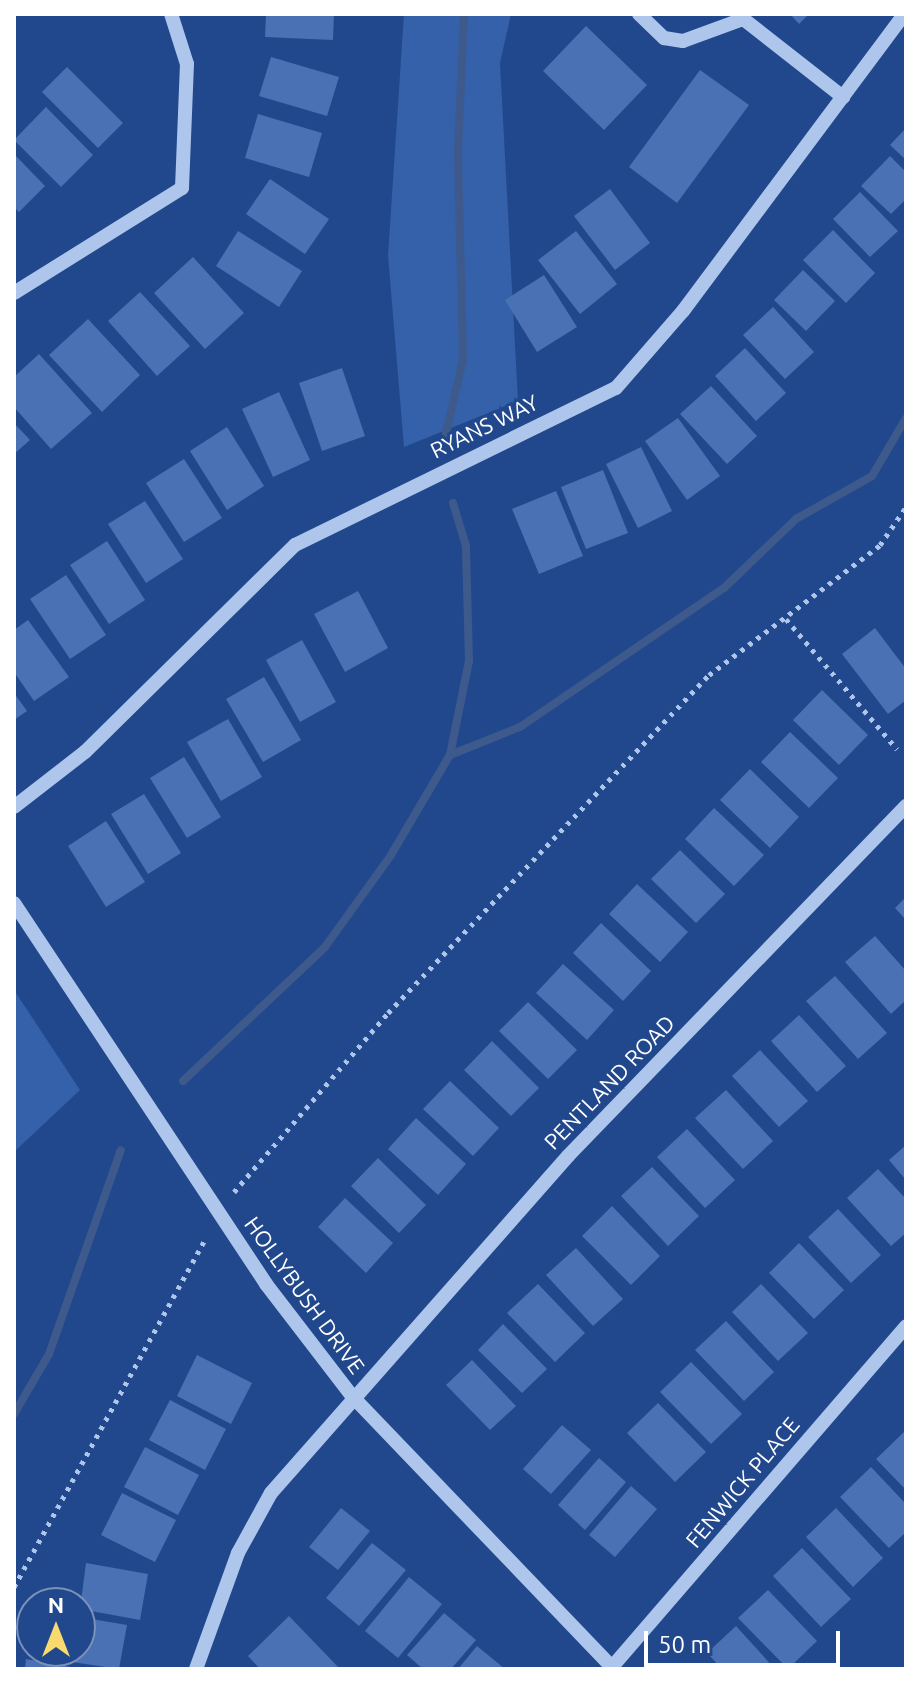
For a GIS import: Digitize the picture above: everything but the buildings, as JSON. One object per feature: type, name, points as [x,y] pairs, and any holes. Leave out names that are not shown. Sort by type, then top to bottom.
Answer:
[{"type":"street","points":[[14,293],[182,188],[187,64],[171,14]]},
{"type":"street","points":[[639,14],[664,38],[683,41],[740,17],[843,97]]},
{"type":"street","name":"RYANS WAY","points":[[14,807],[85,752],[271,562],[325,525],[616,388],[904,14]]},
{"type":"street","name":"PENTLAND ROAD","points":[[196,1669],[252,1522],[352,1396],[568,1156],[906,806]]},
{"type":"street","name":"HOLLYBUSH DRIVE","points":[[14,903],[190,1172],[352,1396],[613,1668]]},
{"type":"street","name":"FENWICK PLACE","points":[[613,1668],[906,1326]]},
{"type":"path","points":[[234,1192],[388,1013],[709,675],[880,545],[906,507]]},
{"type":"path","points":[[786,619],[897,749]]},
{"type":"path","points":[[14,1587],[205,1239]]},
{"type":"shaded area","points":[[404,14],[511,14],[500,63],[518,401],[404,447],[388,255]]},
{"type":"shaded area","points":[[14,990],[80,1090],[14,1152]]},
{"type":"waterway","points":[[446,433],[463,360],[458,151],[464,14]]},
{"type":"waterway","points":[[450,755],[520,727],[724,588],[796,519],[872,476],[906,418]]},
{"type":"waterway","points":[[183,1081],[325,947],[391,855],[450,755],[469,661],[466,546],[453,503]]},
{"type":"waterway","points":[[14,1414],[49,1354],[121,1150]]}]
